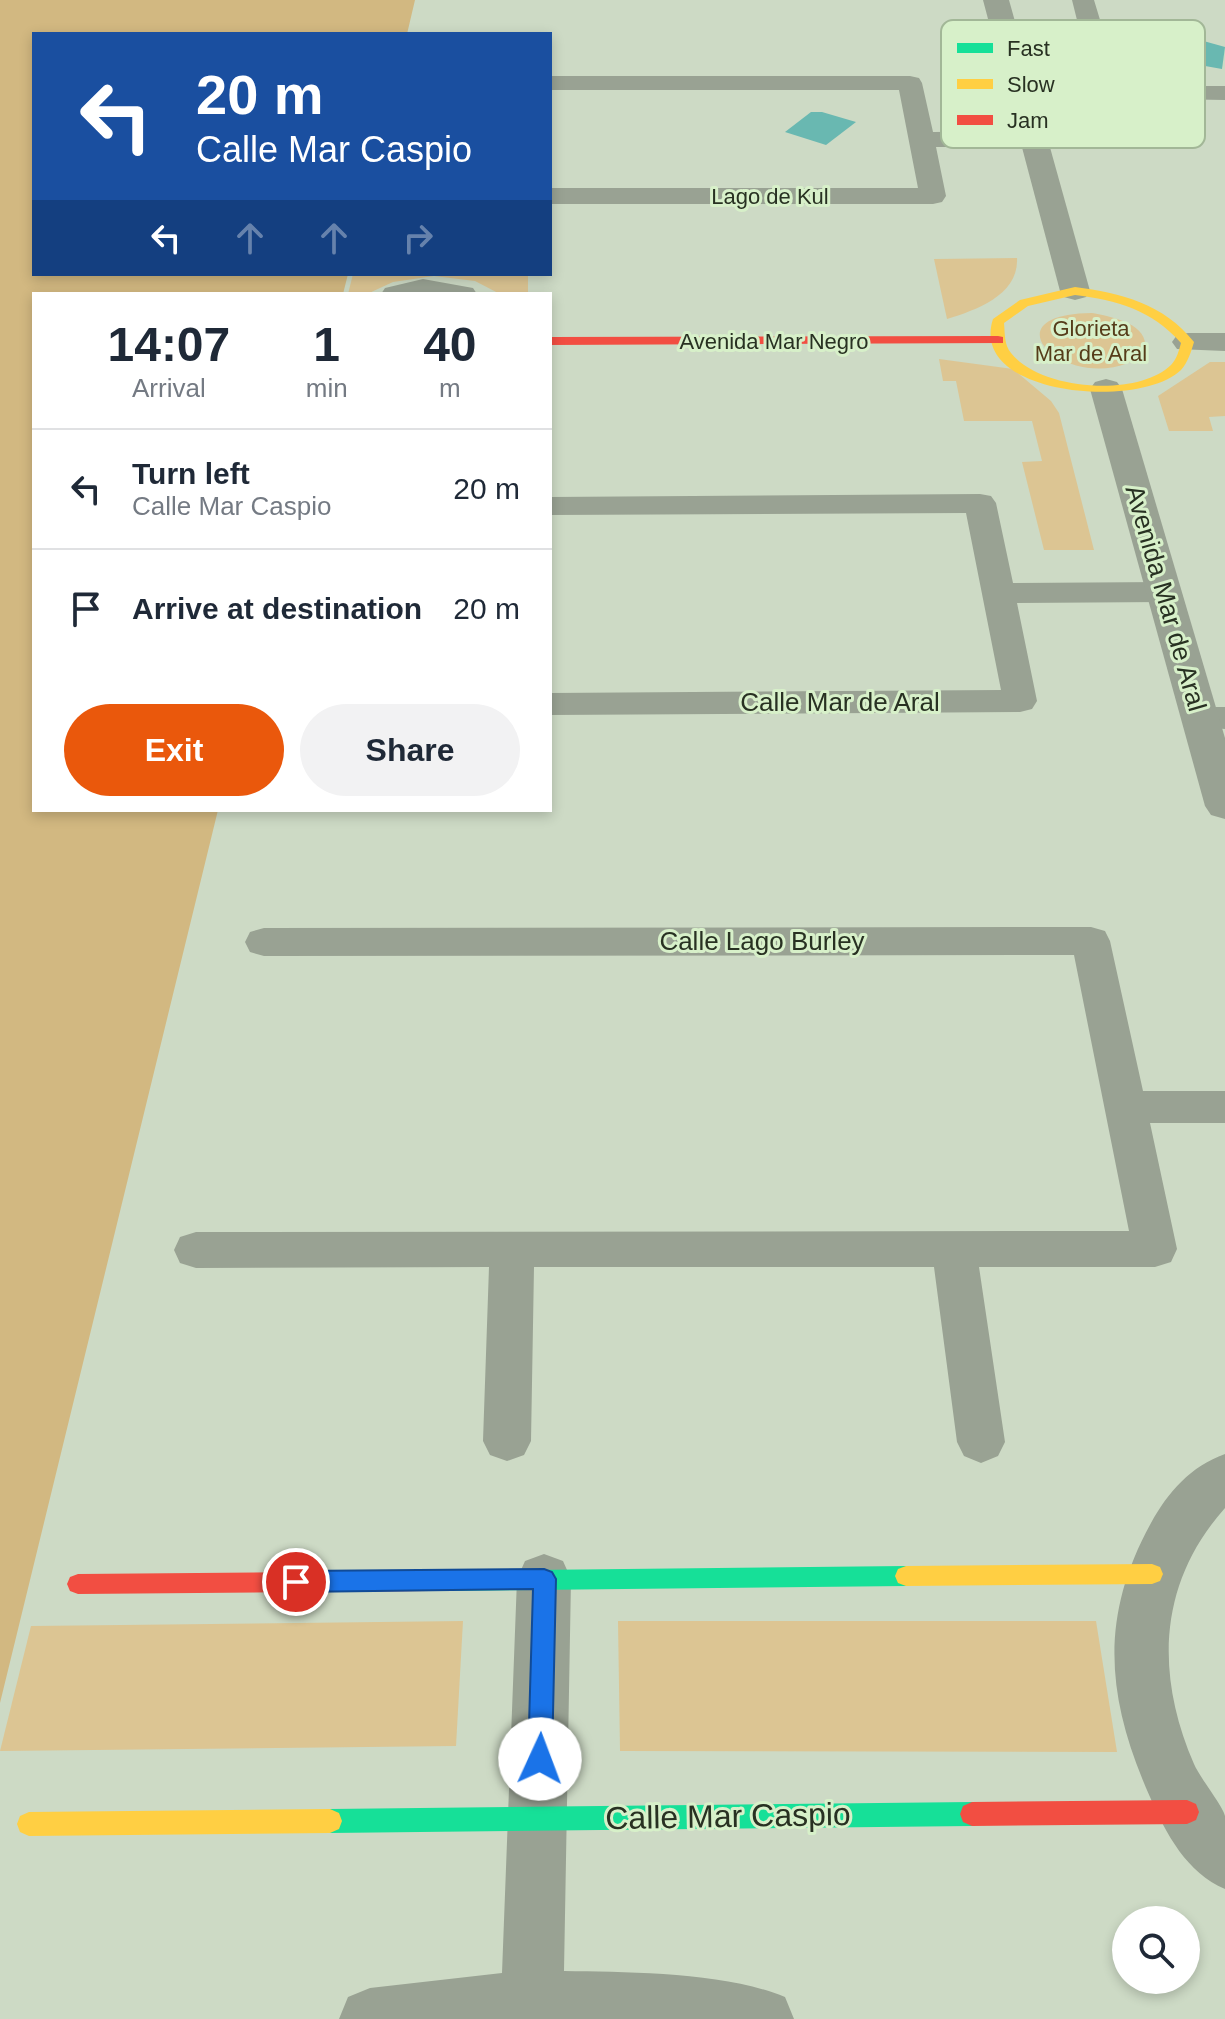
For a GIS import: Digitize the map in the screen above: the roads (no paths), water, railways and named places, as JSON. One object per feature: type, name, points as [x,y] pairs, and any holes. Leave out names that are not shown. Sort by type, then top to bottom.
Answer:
[{"type":"street","points":[[996,0],[1002,20]]},
{"type":"street","points":[[1036,148],[1075,291]]},
{"type":"street","points":[[405,292],[423,288],[449,292]]},
{"type":"street","points":[[1075,291],[1134,300],[1176,324],[1188,342],[1176,368],[1159,379],[1136,386],[1106,389],[1077,387],[1024,370],[1007,356],[998,340],[998,322],[1014,306],[1041,295],[1075,291]]},
{"type":"street","name":"Avenida Mar Negro","points":[[552,341],[998,340]]},
{"type":"street","points":[[1188,342],[1225,342]]},
{"type":"street","name":"Avenida Mar de Aral","points":[[1106,389],[1164,592],[1212,718],[1225,806]]},
{"type":"street","points":[[1225,1477],[1180,1521],[1152,1574],[1140,1647],[1151,1729],[1187,1812],[1225,1859]]},
{"type":"street","points":[[78,1584],[1152,1574]]},
{"type":"street","points":[[532,2003],[544,1579]]},
{"type":"street","name":"Calle Mar Caspio","points":[[29,1824],[1187,1812]]},
{"type":"street","points":[[370,2019],[532,2003],[632,2005],[763,2019]]},
{"type":"lane","points":[[1083,0],[1089,20]]},
{"type":"lane","name":"Lago de Kul","points":[[552,83],[910,83],[933,196],[552,196]]},
{"type":"lane","points":[[921,140],[941,140]]},
{"type":"lane","name":"Calle Mar de Aral","points":[[552,506],[980,503],[1020,701],[552,704]]},
{"type":"lane","points":[[998,593],[1164,592]]},
{"type":"lane","name":"Calle Lago Burley","points":[[196,1250],[1155,1249],[1091,941],[264,942]]},
{"type":"lane","points":[[1125,1107],[1225,1107]]},
{"type":"lane","points":[[507,1441],[512,1249]]},
{"type":"lane","points":[[954,1249],[981,1442]]},
{"type":"water","points":[[1205,41],[1225,47],[1222,69],[1205,66]]},
{"type":"water","points":[[811,112],[856,122],[826,145],[785,132]]},
{"type":"park label","name":"Glorieta Mar de Aral","points":[[1091,340]]}]
